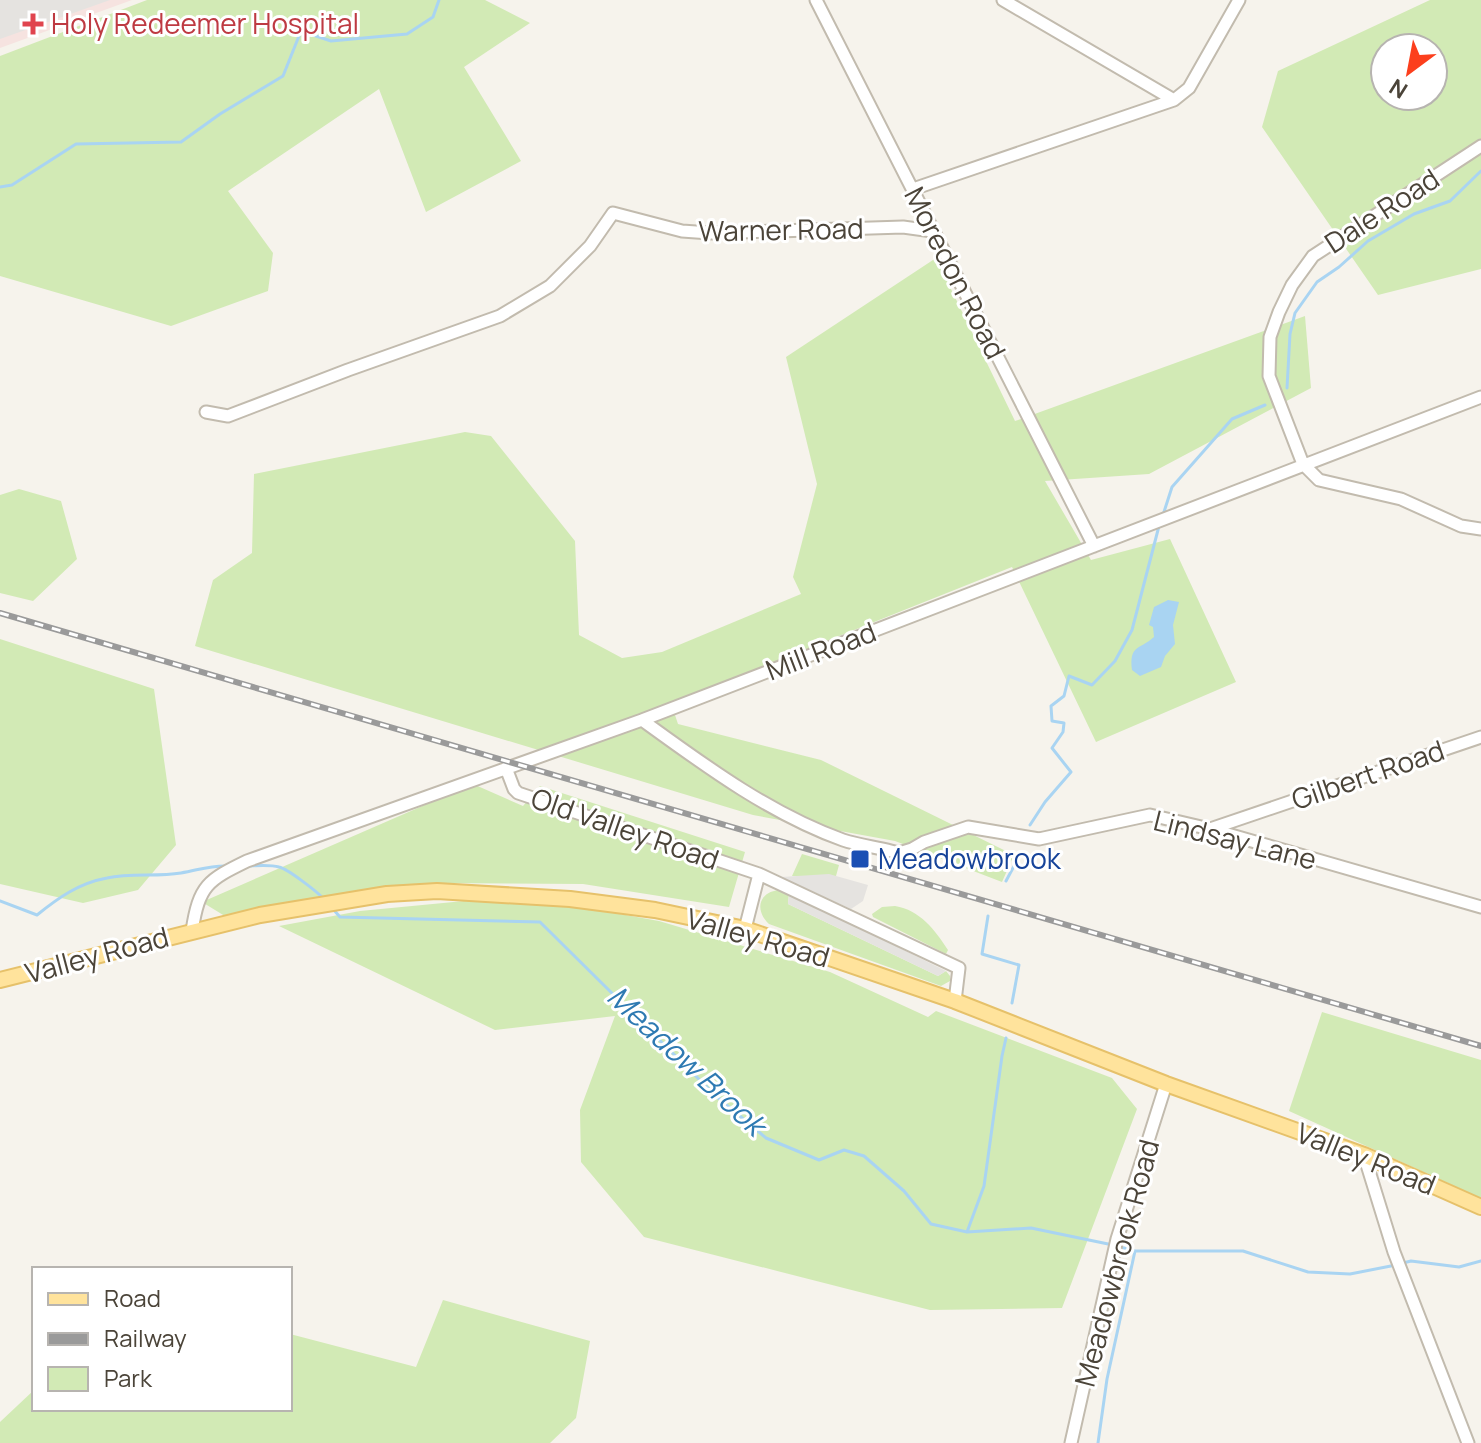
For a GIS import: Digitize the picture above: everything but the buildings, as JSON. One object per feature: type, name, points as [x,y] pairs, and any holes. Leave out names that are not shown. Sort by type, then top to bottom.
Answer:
[{"type":"main road","name":"Valley Road","points":[[0,980],[192,931],[342,900],[437,891],[570,899],[655,910],[745,929],[955,1001],[1166,1084],[1364,1155],[1481,1207]]},
{"type":"street","name":"Moredon Road","points":[[816,0],[1094,546]]},
{"type":"street","points":[[1003,0],[1174,100]]},
{"type":"street","points":[[913,189],[1174,100],[1189,88],[1239,0]]},
{"type":"street","name":"Dale Road","points":[[1303,464],[1269,376],[1270,337],[1292,285],[1313,256],[1481,146]]},
{"type":"street","name":"Warner Road","points":[[206,412],[228,416],[500,316],[550,286],[590,246],[613,213],[682,231],[710,233],[903,227],[932,231]]},
{"type":"street","name":"Mill Road","points":[[192,931],[196,904],[209,883],[216,876],[247,861],[642,720],[1481,397]]},
{"type":"street","points":[[1303,464],[1319,480],[1401,499],[1461,526],[1481,529]]},
{"type":"street","name":"Lindsay Lane","points":[[642,720],[714,773],[799,820],[844,840],[899,853],[968,827],[1039,839],[1150,815],[1210,829],[1481,907]]},
{"type":"street","name":"Gilbert Road","points":[[1210,829],[1481,737]]},
{"type":"street","name":"Old Valley Road","points":[[506,768],[514,789],[524,796],[759,874],[959,968],[955,1001]]},
{"type":"street","points":[[745,929],[759,874]]},
{"type":"street","name":"Meadowbrook Road","points":[[1071,1443],[1117,1239],[1166,1084]]},
{"type":"street","points":[[1364,1155],[1394,1252],[1468,1443]]},
{"type":"shaded area","name":"Holy Redeemer Hospital","points":[[0,0],[132,0],[0,48]]},
{"type":"shaded area","name":"Holy Redeemer Hospital","points":[[0,0],[110,0],[0,39]]},
{"type":"shaded area","points":[[829,874],[868,885],[863,901],[851,909],[781,877]]},
{"type":"shaded area","points":[[789,893],[946,971],[938,976],[788,904]]},
{"type":"green space","points":[[147,0],[485,0],[530,23],[464,67],[521,161],[426,212],[379,89],[228,191],[273,253],[268,291],[171,326],[0,276],[0,56]]},
{"type":"green space","points":[[1430,0],[1481,0],[1481,269],[1378,295],[1262,127],[1278,71]]},
{"type":"green space","points":[[936,258],[1015,421],[1305,316],[1311,388],[1149,474],[1045,481],[1091,560],[1170,539],[1236,682],[1096,742],[1012,567],[671,703],[678,724],[821,760],[1014,855],[1002,882],[895,841],[753,815],[195,646],[213,580],[252,553],[254,474],[465,432],[491,436],[575,541],[579,635],[622,658],[662,652],[801,594],[793,577],[817,484],[786,357]]},
{"type":"green space","points":[[19,489],[61,501],[77,559],[33,601],[0,593],[0,495]]},
{"type":"green space","points":[[0,639],[154,689],[176,845],[138,890],[83,903],[0,884]]},
{"type":"green space","points":[[473,784],[523,806],[540,786],[745,852],[729,907],[583,884],[430,883],[228,918],[202,902]]},
{"type":"green space","points":[[802,854],[839,865],[836,876],[792,876]]},
{"type":"green space","points":[[779,890],[789,893],[788,904],[938,976],[946,971],[950,981],[941,986],[769,924],[761,913],[761,902],[767,894]]},
{"type":"green space","points":[[464,901],[581,907],[659,921],[830,972],[928,1017],[936,1011],[1112,1078],[1137,1109],[1062,1308],[930,1310],[644,1237],[581,1162],[580,1110],[615,1016],[495,1030],[279,926],[360,911]]},
{"type":"green space","points":[[895,906],[912,912],[926,922],[948,950],[946,954],[873,917],[872,914],[882,907]]},
{"type":"green space","points":[[1322,1012],[1481,1060],[1481,1198],[1289,1111]]},
{"type":"green space","points":[[443,1300],[590,1341],[576,1418],[550,1443],[0,1443],[0,1422],[32,1392],[32,1411],[292,1411],[292,1335],[416,1367]]},
{"type":"water","points":[[1168,600],[1179,602],[1173,625],[1175,644],[1161,667],[1140,676],[1132,670],[1132,656],[1136,649],[1154,637],[1153,627],[1149,625],[1154,607]]},
{"type":"waterway","points":[[0,187],[12,185],[76,144],[181,142],[283,76],[301,31],[331,41],[407,34],[433,17],[439,0]]},
{"type":"waterway","points":[[1287,388],[1290,334],[1295,313],[1317,282],[1368,241],[1414,214],[1450,201],[1481,171]]},
{"type":"waterway","points":[[1163,515],[1172,487],[1232,419],[1265,405]]},
{"type":"waterway","points":[[1030,825],[1071,772],[1052,748],[1063,732],[1064,723],[1052,721],[1051,706],[1064,696],[1069,676],[1092,685],[1115,661],[1132,630],[1159,526]]},
{"type":"waterway","points":[[1006,881],[1021,853]]},
{"type":"waterway","name":"Meadow Brook","points":[[0,901],[37,915],[69,892],[97,880],[229,866]]},
{"type":"waterway","name":"Meadow Brook","points":[[245,866],[283,869],[323,898]]},
{"type":"waterway","name":"Meadow Brook","points":[[333,909],[340,917],[540,922],[717,1097],[766,1138],[819,1160],[844,1150],[864,1156],[904,1191],[931,1224],[967,1232],[1031,1228],[1113,1245]]},
{"type":"waterway","points":[[988,916],[982,954],[1019,965],[1012,1003]]},
{"type":"waterway","points":[[967,1232],[984,1186],[1006,1038]]},
{"type":"waterway","name":"Meadow Brook","points":[[1120,1247],[1135,1251],[1243,1251],[1308,1272],[1350,1274],[1396,1265]]},
{"type":"waterway","points":[[1098,1443],[1107,1379],[1135,1251]]},
{"type":"waterway","name":"Meadow Brook","points":[[1403,1263],[1411,1261],[1459,1267],[1481,1261]]},
{"type":"railway","points":[[0,613],[1481,1046]]},
{"type":"place","name":"Holy Redeemer Hospital","points":[[33,24]]},
{"type":"place","name":"Meadowbrook","points":[[860,859]]}]
